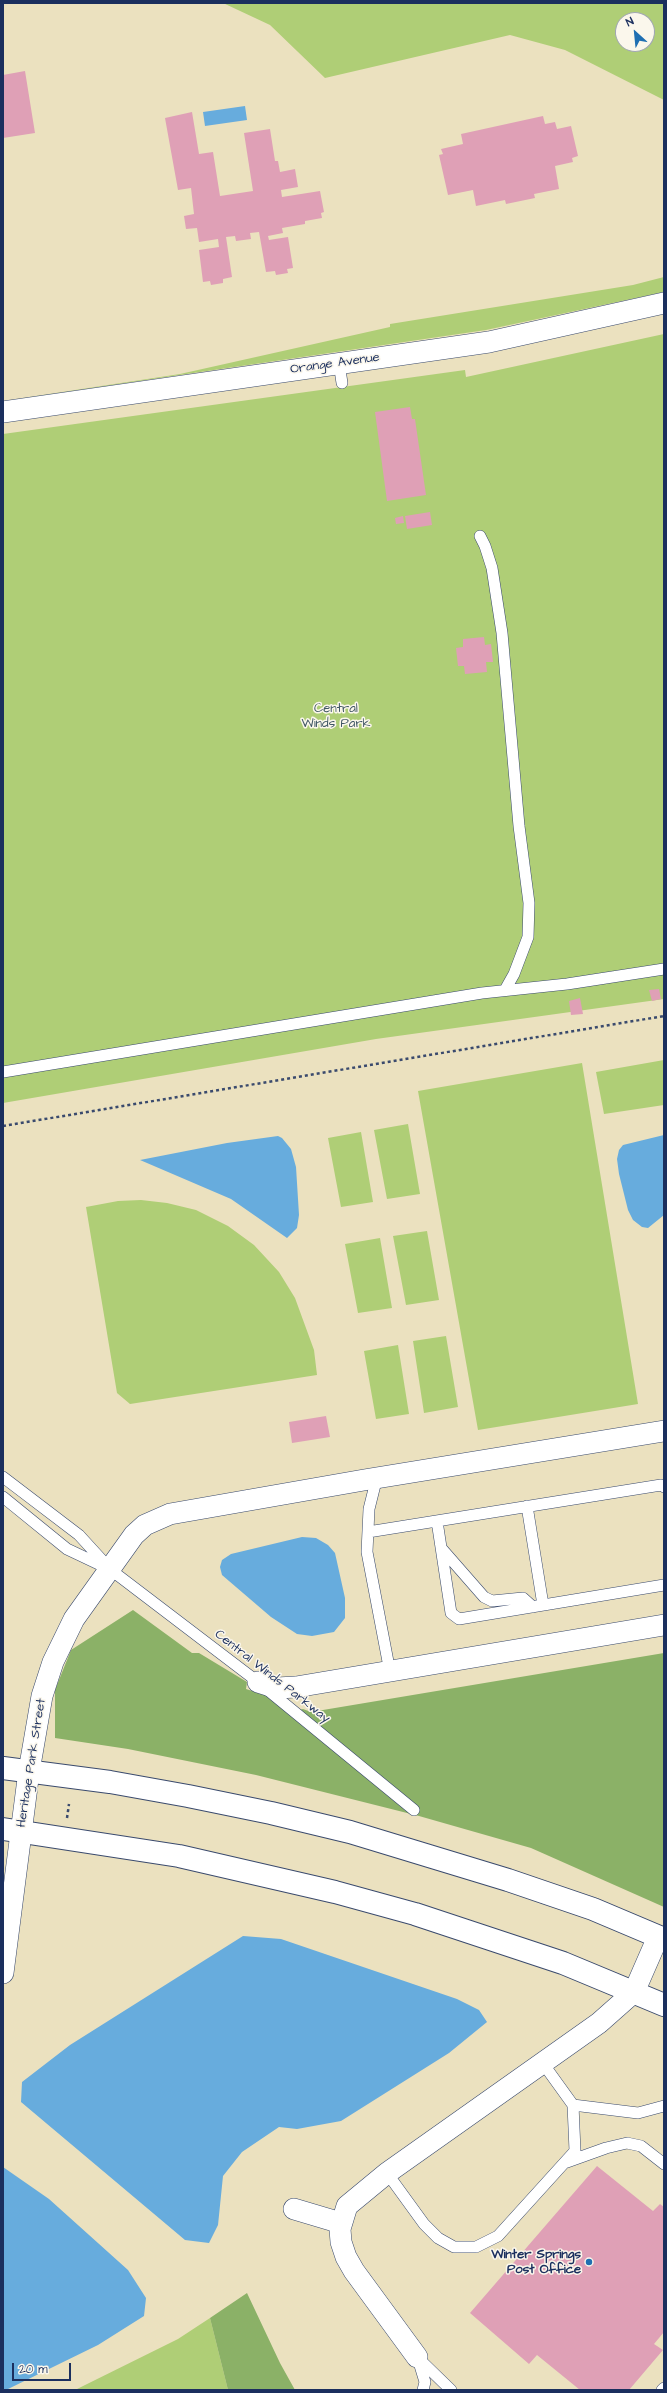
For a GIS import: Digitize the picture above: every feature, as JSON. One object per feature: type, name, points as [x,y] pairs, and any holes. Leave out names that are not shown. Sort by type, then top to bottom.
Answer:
[{"type":"main road","points":[[3,1768],[188,1796],[271,1813],[350,1832],[508,1880],[592,1910],[661,1938]]},
{"type":"main road","points":[[12,1830],[179,1856],[335,1892],[415,1914],[491,1938],[563,1963],[664,2006]]},
{"type":"street","name":"Orange Avenue","points":[[3,412],[489,342],[664,303]]},
{"type":"street","name":"Heritage Park Street","points":[[3,1973],[12,1830],[29,1771],[42,1696],[53,1662],[74,1619],[111,1570],[134,1535],[145,1525],[170,1514],[377,1477],[664,1431]]},
{"type":"street","points":[[258,1682],[277,1688],[296,1687],[664,1625]]},
{"type":"street","points":[[417,2357],[354,2271],[341,2242],[341,2223],[347,2206],[387,2173],[599,2023],[634,1992],[661,1938]]},
{"type":"street","points":[[294,2209],[341,2223]]},
{"type":"lane","points":[[340,363],[342,383]]},
{"type":"lane","points":[[480,536],[492,568],[501,626],[519,826],[529,903],[528,937],[514,974],[505,990]]},
{"type":"lane","points":[[3,1072],[505,990],[567,984],[664,969]]},
{"type":"lane","name":"Central Winds Parkway","points":[[3,1476],[79,1536],[111,1570],[258,1682],[414,1810]]},
{"type":"lane","points":[[377,1477],[369,1509],[367,1552],[390,1672]]},
{"type":"lane","points":[[368,1532],[661,1485],[664,1487]]},
{"type":"lane","name":"Central Winds Parkway","points":[[3,1497],[67,1549],[111,1570]]},
{"type":"lane","points":[[527,1506],[538,1606]]},
{"type":"lane","points":[[437,1521],[451,1613],[459,1619],[664,1585]]},
{"type":"lane","points":[[441,1548],[484,1596],[492,1601],[522,1598],[538,1606]]},
{"type":"lane","points":[[387,2173],[424,2224],[438,2238],[454,2247],[476,2247],[498,2236],[575,2151],[573,2105],[542,2062]]},
{"type":"lane","points":[[573,2105],[638,2113],[664,2106]]},
{"type":"lane","points":[[564,2163],[606,2148],[627,2143],[641,2146],[664,2164]]},
{"type":"lane","points":[[417,2357],[422,2367],[425,2382],[423,2390]]},
{"type":"lane","points":[[417,2357],[451,2390]]},
{"type":"path","points":[[3,1126],[664,1016]]},
{"type":"path","points":[[67,1822],[69,1804]]},
{"type":"green space","points":[[223,3],[664,3],[664,100],[565,50],[510,35],[325,78],[270,25]]},
{"type":"green space","points":[[664,277],[664,292],[486,330],[3,401],[180,374],[390,327],[390,324],[633,285]]},
{"type":"green space","name":"Central Winds Park","points":[[664,334],[664,999],[376,1039],[3,1103],[3,434],[465,370],[466,377]]},
{"type":"green space","points":[[664,1060],[664,1105],[604,1114],[596,1072]]},
{"type":"green space","points":[[582,1063],[638,1404],[478,1430],[418,1091]]},
{"type":"green space","points":[[408,1124],[420,1194],[387,1199],[374,1130]]},
{"type":"green space","points":[[361,1132],[373,1202],[341,1207],[328,1138]]},
{"type":"green space","points":[[141,1200],[167,1203],[196,1210],[228,1226],[254,1245],[279,1272],[295,1298],[314,1350],[317,1375],[130,1404],[117,1393],[86,1207],[118,1201]]},
{"type":"green space","points":[[427,1231],[439,1300],[406,1305],[393,1236]]},
{"type":"green space","points":[[380,1238],[392,1308],[358,1313],[345,1244]]},
{"type":"green space","points":[[446,1336],[458,1407],[424,1413],[413,1341]]},
{"type":"green space","points":[[398,1345],[409,1414],[376,1419],[364,1351]]},
{"type":"green space","points":[[133,1610],[192,1653],[199,1653],[247,1682],[246,1689],[274,1698],[295,1711],[303,1709],[311,1712],[664,1653],[664,1907],[531,1848],[419,1816],[256,1775],[128,1749],[55,1738],[55,1690],[71,1650]]},
{"type":"green space","points":[[247,2293],[280,2363],[295,2390],[228,2390],[210,2318]]},
{"type":"green space","points":[[210,2318],[228,2390],[75,2390],[178,2339]]},
{"type":"water","points":[[245,106],[247,120],[205,126],[203,112]]},
{"type":"water","points":[[664,1135],[664,1215],[648,1228],[642,1227],[633,1220],[628,1210],[619,1174],[617,1159],[619,1150],[623,1145]]},
{"type":"water","points":[[278,1136],[282,1138],[291,1149],[296,1167],[299,1215],[297,1228],[287,1238],[231,1199],[140,1160],[227,1143]]},
{"type":"water","points":[[302,1537],[316,1538],[328,1545],[335,1553],[345,1598],[345,1618],[334,1632],[312,1636],[297,1634],[271,1617],[222,1575],[220,1567],[222,1560],[231,1554]]},
{"type":"water","points":[[243,1936],[281,1939],[457,1999],[479,2010],[487,2022],[449,2053],[341,2121],[297,2129],[279,2127],[242,2152],[223,2176],[218,2225],[209,2243],[185,2240],[21,2102],[22,2082],[70,2045]]},
{"type":"water","points":[[3,2167],[49,2199],[128,2270],[146,2298],[144,2316],[98,2345],[6,2390],[3,2390]]},
{"type":"building","points":[[25,71],[35,133],[3,138],[3,75]]},
{"type":"building","points":[[192,112],[199,154],[213,152],[220,196],[253,191],[244,133],[270,129],[275,161],[278,161],[280,172],[295,169],[298,187],[281,190],[282,197],[320,191],[324,212],[321,213],[322,218],[305,221],[305,224],[282,228],[283,233],[268,236],[269,240],[288,237],[293,268],[287,269],[288,273],[276,275],[275,271],[266,272],[259,232],[250,233],[251,239],[236,241],[235,236],[226,237],[232,277],[223,279],[223,283],[211,285],[210,281],[203,282],[199,250],[219,247],[218,239],[199,242],[197,228],[186,229],[184,216],[194,214],[191,188],[178,190],[165,118]]},
{"type":"building","points":[[543,116],[545,124],[555,122],[557,129],[571,126],[578,156],[572,158],[573,162],[555,166],[559,189],[534,194],[535,198],[506,204],[505,200],[476,206],[473,190],[448,195],[439,155],[443,154],[441,149],[463,144],[461,134]]},
{"type":"building","points":[[410,407],[412,419],[415,419],[426,495],[387,501],[375,412]]},
{"type":"building","points":[[430,512],[432,525],[407,529],[405,516]]},
{"type":"building","points":[[403,516],[404,523],[396,524],[395,518]]},
{"type":"building","points":[[484,637],[485,645],[491,644],[493,662],[486,662],[487,672],[465,674],[464,666],[458,666],[456,648],[463,647],[463,639]]},
{"type":"building","points":[[659,989],[661,999],[652,1001],[649,990]]},
{"type":"building","points":[[580,998],[583,1014],[571,1015],[569,1001]]},
{"type":"building","points":[[326,1416],[330,1437],[292,1443],[289,1422]]},
{"type":"building","name":"Winter Springs Post Office","points":[[597,2166],[653,2211],[660,2204],[664,2207],[664,2332],[654,2344],[663,2350],[629,2390],[580,2390],[537,2355],[529,2364],[470,2313]]},
{"type":"place","name":"Winter Springs Post Office","points":[[589,2262]]}]
